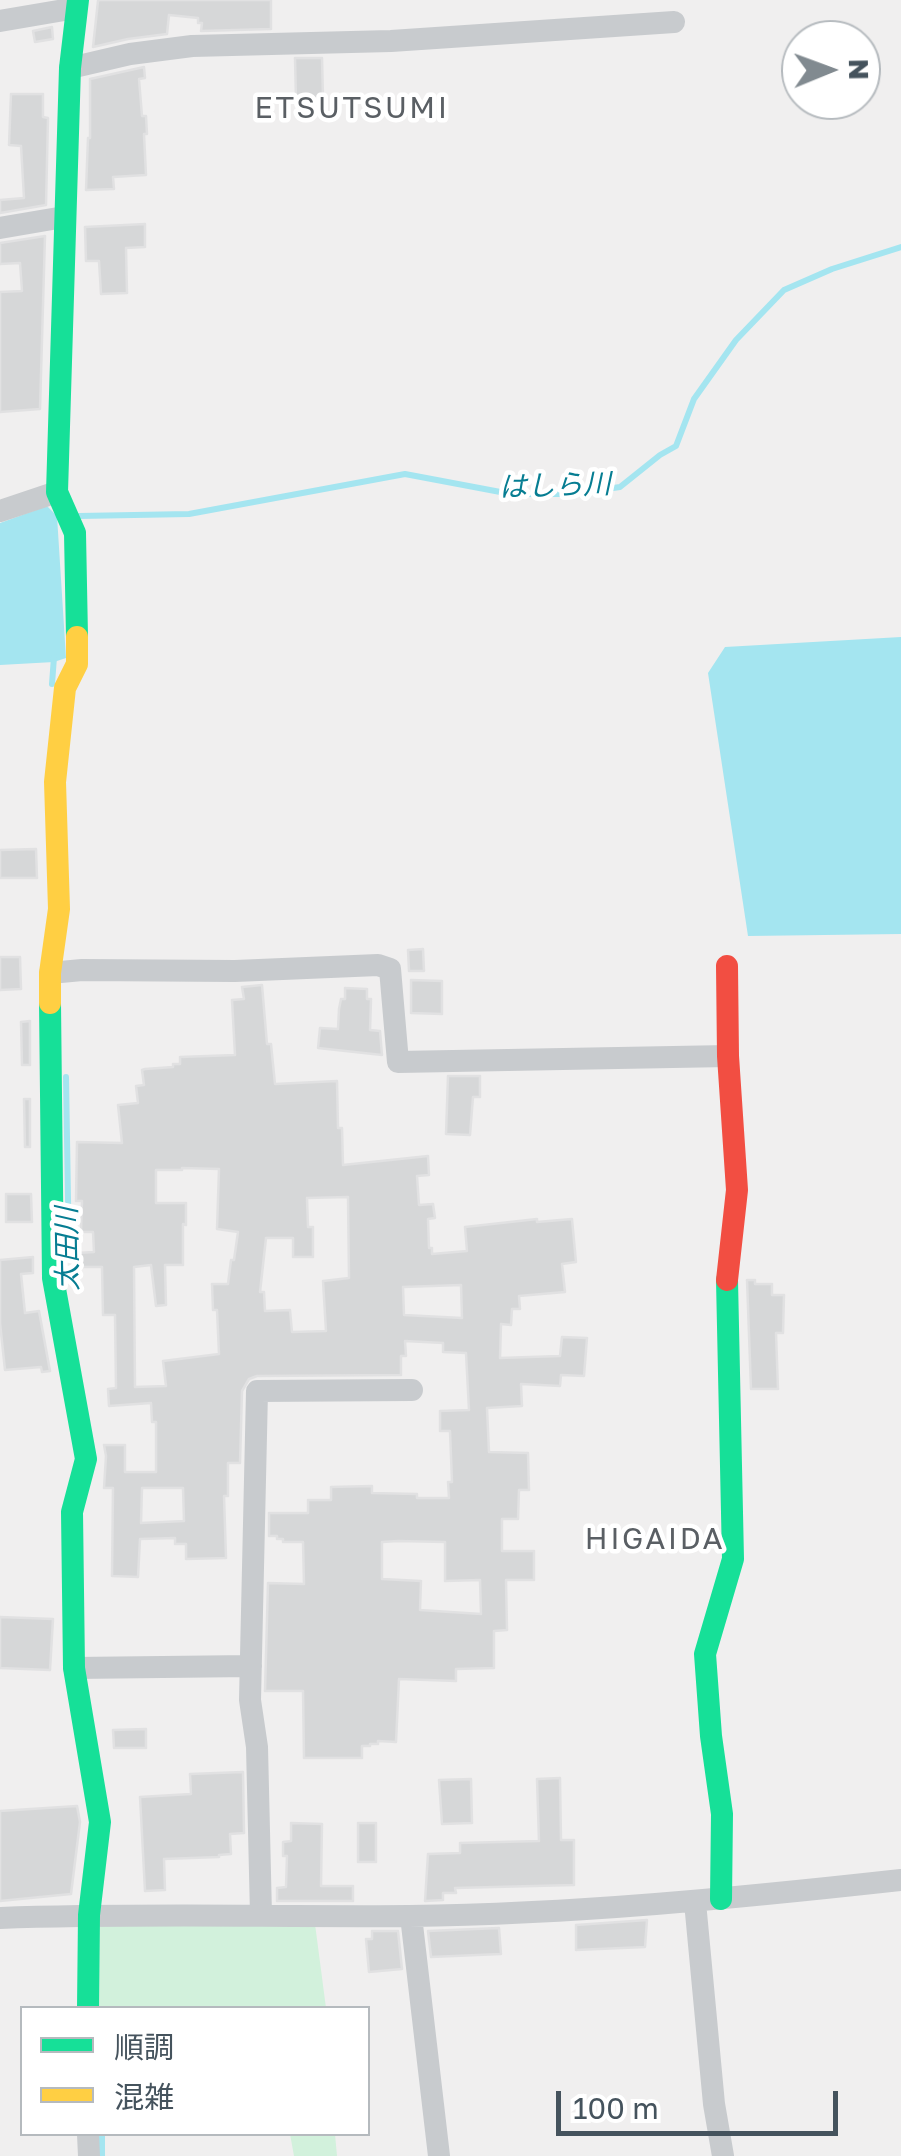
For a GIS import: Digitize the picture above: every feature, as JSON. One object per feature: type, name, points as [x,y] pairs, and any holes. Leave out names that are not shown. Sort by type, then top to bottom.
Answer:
[{"type":"street","points":[[0,21],[77,4],[70,68],[64,218],[58,492],[76,533],[76,664],[65,688],[55,782],[59,909],[50,974],[50,1135],[53,1278],[86,1458],[72,1512],[74,1668],[100,1822],[88,1915],[88,2006]]},
{"type":"street","points":[[70,68],[130,54],[192,46],[391,41],[674,22]]},
{"type":"street","points":[[0,228],[64,218]]},
{"type":"street","points":[[0,512],[58,492]]},
{"type":"street","points":[[50,974],[82,970],[234,971],[378,965],[390,969],[398,1062],[728,1056]]},
{"type":"street","points":[[721,1899],[722,1814],[710,1736],[705,1654],[733,1559],[726,1287],[736,1190],[727,966]]},
{"type":"street","points":[[261,1915],[257,1747],[250,1700],[257,1392],[412,1390]]},
{"type":"street","points":[[74,1668],[251,1666]]},
{"type":"street","points":[[0,1918],[411,1916],[695,1902],[901,1880]]},
{"type":"street","points":[[695,1902],[714,2104],[723,2156]]},
{"type":"street","points":[[411,1916],[438,2156]]},
{"type":"green space","points":[[315,1924],[326,2006],[93,2006],[95,1925]]},
{"type":"green space","points":[[290,2136],[335,2136],[337,2156],[294,2156]]},
{"type":"water","points":[[47,506],[57,516],[66,658],[0,665],[0,523]]},
{"type":"water","points":[[901,637],[901,934],[748,936],[708,673],[725,647]]},
{"type":"building","points":[[100,0],[271,0],[271,29],[201,31],[198,18],[169,15],[167,34],[93,47]]},
{"type":"building","points":[[52,27],[53,39],[35,42],[33,31]]},
{"type":"building","points":[[295,58],[322,58],[323,98],[296,99]]},
{"type":"building","points":[[144,67],[145,78],[139,79],[142,116],[146,116],[146,175],[113,177],[114,189],[86,190],[90,79]]},
{"type":"building","points":[[11,94],[43,94],[43,117],[48,118],[46,205],[0,213],[0,200],[24,198],[21,146],[9,145]]},
{"type":"building","points":[[145,224],[145,247],[126,248],[127,293],[101,294],[99,261],[86,261],[85,227]]},
{"type":"building","points":[[45,236],[40,409],[0,412],[0,292],[22,291],[20,263],[0,264],[0,243]]},
{"type":"building","points":[[36,849],[37,878],[0,878],[0,850]]},
{"type":"building","points":[[423,949],[424,971],[409,971],[408,950]]},
{"type":"building","points":[[0,957],[20,957],[21,989],[0,990]]},
{"type":"building","points":[[411,980],[442,981],[442,1014],[411,1013]]},
{"type":"building","points":[[262,985],[275,1084],[337,1081],[343,1165],[428,1156],[429,1175],[417,1176],[419,1205],[433,1204],[435,1218],[428,1219],[432,1254],[467,1251],[465,1227],[572,1219],[576,1262],[562,1264],[565,1292],[519,1296],[520,1309],[512,1309],[511,1325],[501,1324],[500,1358],[560,1356],[562,1337],[587,1338],[584,1376],[561,1375],[560,1386],[521,1384],[522,1406],[487,1408],[489,1452],[528,1453],[529,1490],[519,1490],[518,1519],[502,1519],[502,1551],[534,1551],[534,1580],[506,1580],[507,1630],[494,1631],[494,1668],[456,1669],[456,1681],[399,1679],[396,1742],[378,1741],[362,1746],[362,1758],[304,1758],[303,1691],[265,1691],[268,1583],[304,1584],[303,1542],[283,1542],[277,1536],[269,1536],[269,1513],[308,1513],[308,1500],[331,1500],[331,1487],[372,1486],[372,1493],[449,1498],[450,1431],[440,1431],[440,1411],[469,1410],[466,1353],[443,1352],[443,1343],[405,1341],[401,1375],[249,1379],[242,1391],[240,1463],[228,1463],[228,1496],[224,1496],[226,1558],[186,1559],[186,1544],[175,1544],[175,1538],[140,1539],[138,1577],[112,1576],[113,1488],[104,1488],[104,1445],[125,1445],[125,1472],[156,1472],[156,1422],[152,1422],[151,1403],[109,1406],[108,1389],[116,1388],[115,1315],[103,1315],[102,1267],[76,1267],[77,1253],[94,1252],[93,1232],[81,1232],[82,1201],[76,1201],[77,1142],[122,1143],[118,1105],[138,1103],[136,1086],[144,1085],[142,1070],[173,1067],[180,1064],[180,1057],[235,1055],[232,1000],[244,999],[242,987]],"holes":[[[219,1169],[217,1229],[238,1232],[228,1284],[212,1284],[219,1354],[163,1361],[166,1386],[135,1387],[134,1267],[151,1265],[156,1306],[166,1305],[165,1265],[183,1265],[186,1203],[156,1203],[156,1170]],[[348,1197],[349,1278],[323,1281],[326,1331],[292,1332],[290,1310],[265,1311],[264,1292],[260,1292],[266,1238],[293,1238],[293,1257],[313,1257],[313,1227],[308,1227],[307,1198]],[[461,1285],[462,1318],[404,1315],[403,1287]],[[142,1488],[183,1488],[184,1521],[141,1523]],[[382,1542],[445,1542],[445,1581],[480,1580],[481,1614],[420,1610],[421,1581],[382,1579]]]},
{"type":"building","points":[[345,988],[367,989],[367,999],[371,999],[370,1030],[380,1031],[382,1055],[318,1048],[320,1028],[338,1029]]},
{"type":"building","points":[[30,1021],[30,1065],[22,1065],[21,1022]]},
{"type":"building","points":[[448,1076],[480,1076],[480,1097],[473,1097],[470,1135],[446,1134]]},
{"type":"building","points":[[24,1099],[30,1099],[30,1147],[25,1147]]},
{"type":"building","points":[[6,1194],[31,1194],[32,1222],[6,1222]]},
{"type":"building","points":[[33,1257],[33,1273],[21,1274],[25,1313],[39,1311],[50,1371],[42,1372],[41,1367],[5,1370],[0,1260]]},
{"type":"building","points":[[747,1280],[772,1284],[772,1295],[784,1295],[783,1333],[776,1333],[778,1389],[751,1389]]},
{"type":"building","points":[[0,1617],[53,1619],[50,1670],[0,1668]]},
{"type":"building","points":[[146,1729],[146,1748],[114,1748],[113,1730]]},
{"type":"building","points":[[243,1772],[244,1833],[230,1834],[231,1854],[164,1859],[165,1890],[145,1891],[140,1797],[191,1794],[190,1774]]},
{"type":"building","points":[[560,1778],[561,1840],[574,1840],[574,1885],[455,1888],[456,1893],[443,1893],[443,1900],[425,1901],[428,1854],[460,1853],[460,1843],[539,1841],[537,1779]]},
{"type":"building","points":[[471,1779],[472,1823],[442,1824],[439,1780]]},
{"type":"building","points":[[77,1806],[80,1822],[71,1894],[0,1901],[0,1811]]},
{"type":"building","points":[[291,1823],[322,1824],[321,1886],[353,1886],[353,1901],[277,1901],[277,1888],[286,1887],[287,1856],[283,1856],[283,1842],[291,1841]]},
{"type":"building","points":[[358,1823],[376,1823],[376,1862],[358,1862]]},
{"type":"building","points":[[647,1920],[645,1947],[576,1950],[576,1925]]},
{"type":"building","points":[[499,1928],[501,1954],[431,1957],[428,1931]]},
{"type":"building","points":[[372,1931],[398,1931],[402,1969],[369,1972],[366,1939],[372,1939]]},
{"type":"waterway","name":"はしら川","points":[[79,516],[189,514],[405,474],[511,494],[573,494],[620,487],[676,446],[694,399],[736,340],[784,290],[832,269],[901,247]]},
{"type":"waterway","name":"太田川","points":[[52,684],[54,657]]},
{"type":"waterway","name":"太田川","points":[[66,1077],[69,1259]]},
{"type":"waterway","name":"太田川","points":[[102,2136],[102,2156]]},
{"type":"traffic: fast","points":[[77,637],[75,533],[57,492],[70,68],[78,0]]},
{"type":"traffic: fast","points":[[50,1003],[53,1278],[86,1459],[72,1512],[74,1668],[100,1822],[89,1915],[88,2006]]},
{"type":"traffic: fast","points":[[721,1899],[722,1814],[705,1654],[733,1559],[727,1280]]},
{"type":"traffic: slow","points":[[50,1003],[59,909],[55,782],[65,688],[77,664],[77,637]]},
{"type":"traffic: jam","points":[[727,966],[728,1056],[737,1190],[727,1280]]},
{"type":"district","name":"ETSUTSUMI","points":[[352,108]]},
{"type":"district","name":"HIGAIDA","points":[[655,1539]]}]
